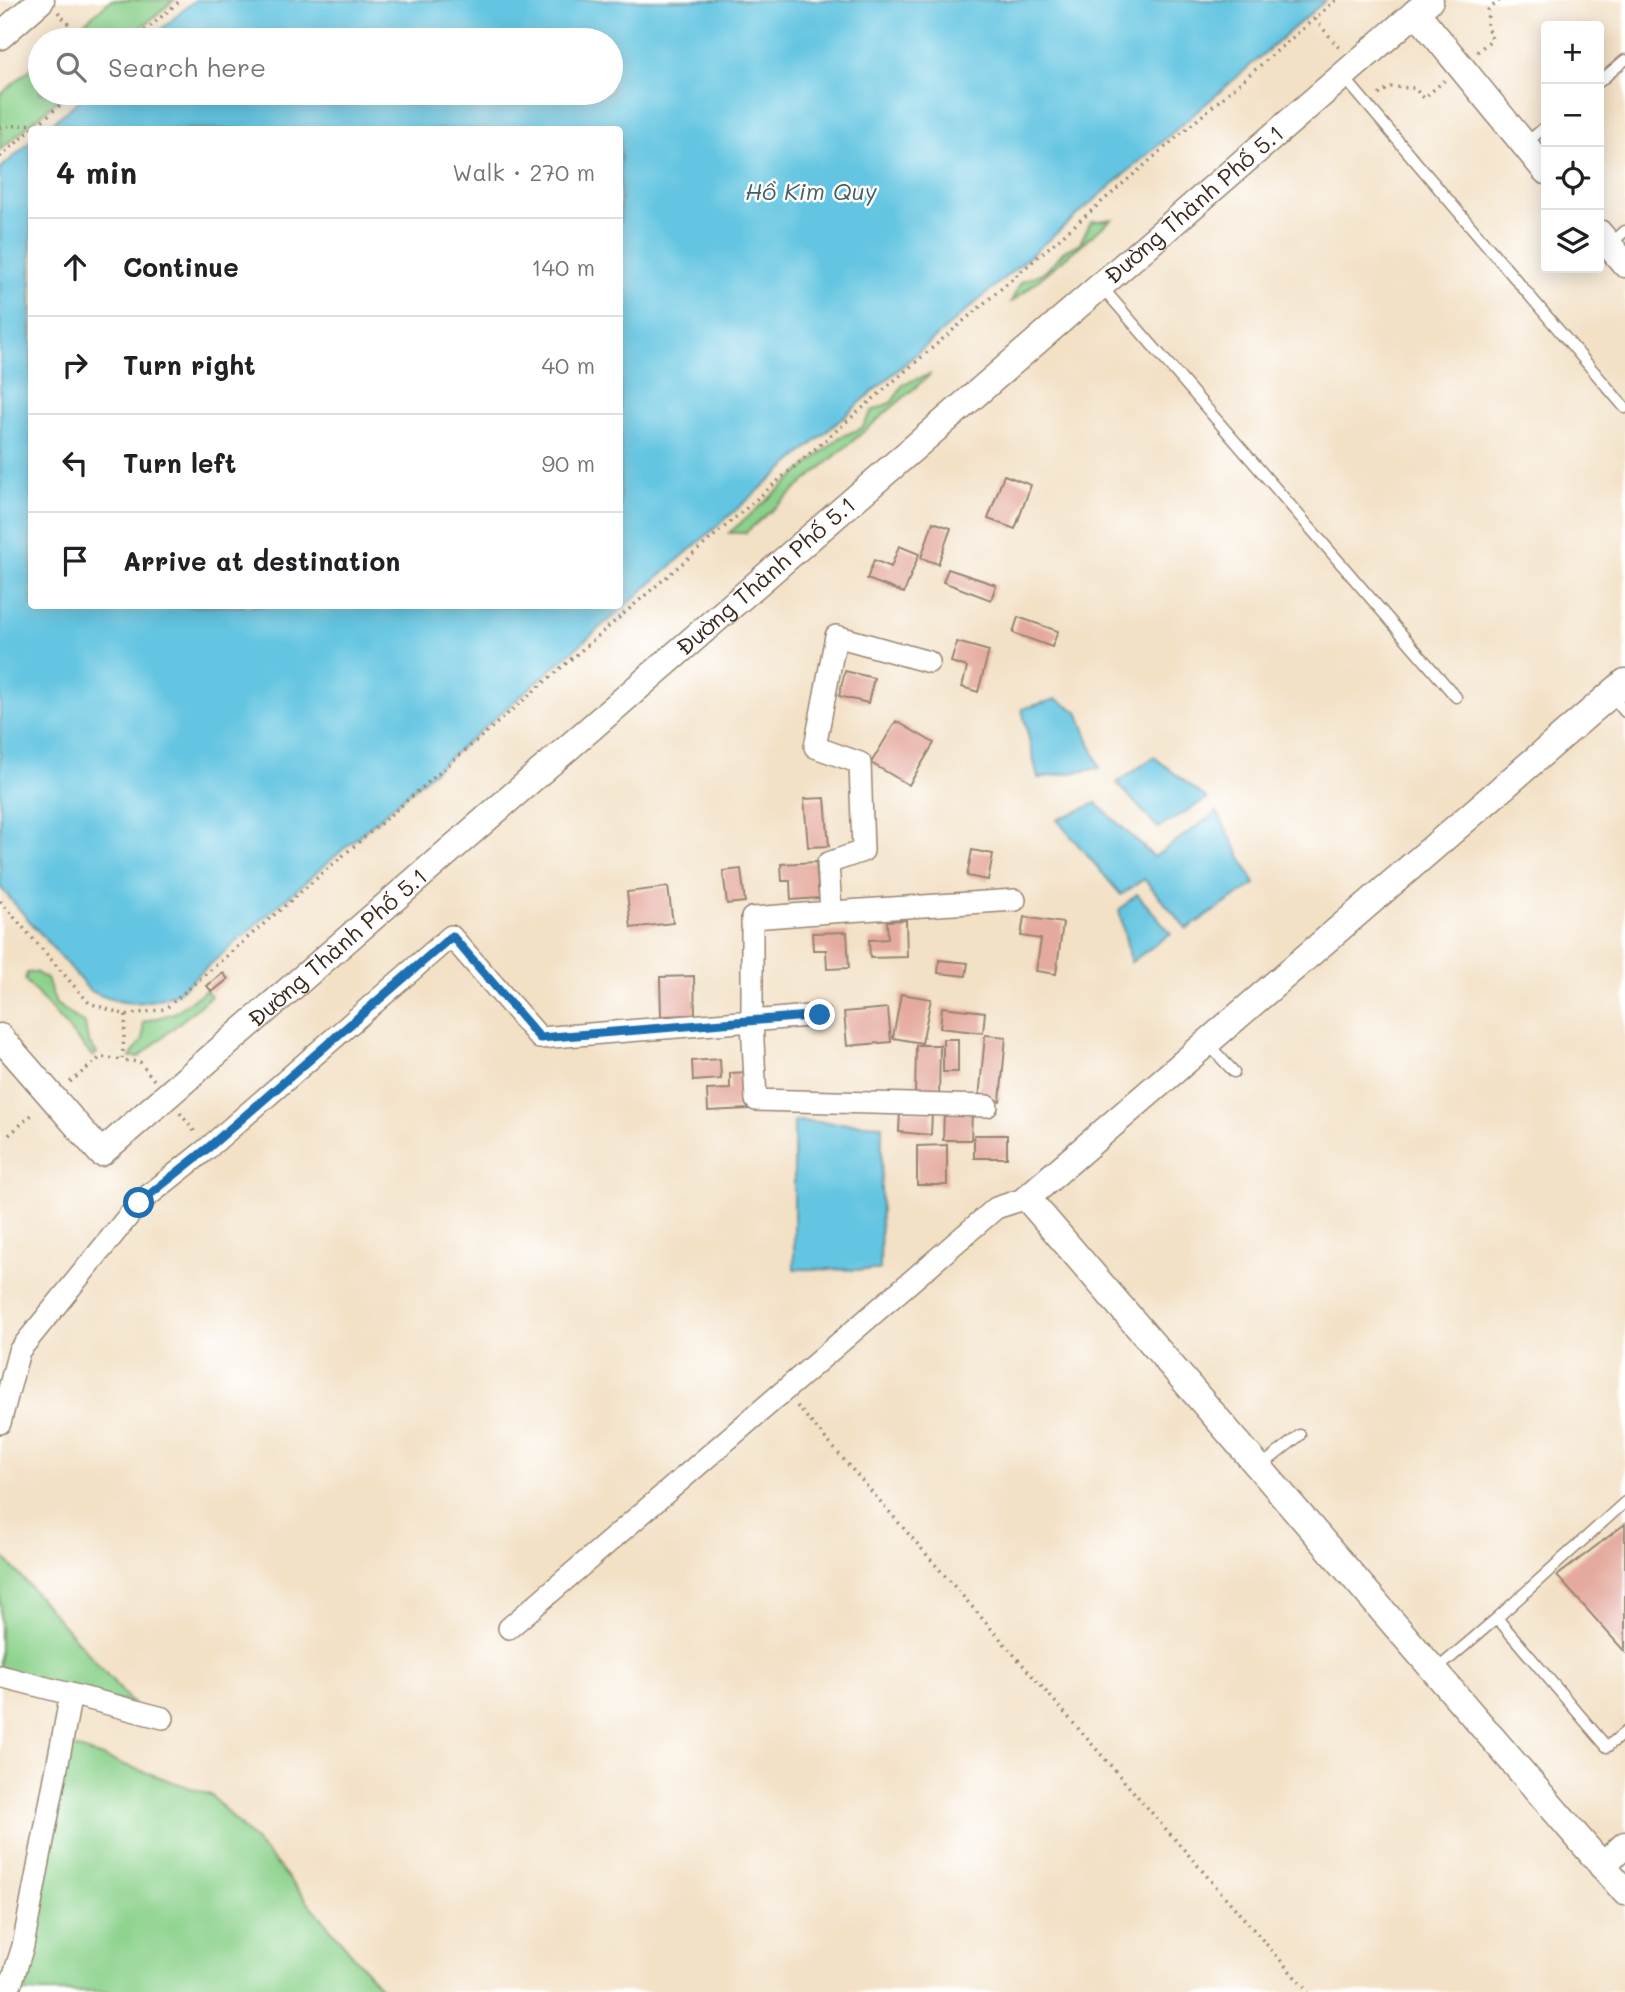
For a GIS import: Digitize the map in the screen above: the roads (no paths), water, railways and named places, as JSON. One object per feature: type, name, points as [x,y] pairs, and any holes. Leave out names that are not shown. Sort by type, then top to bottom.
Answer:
[{"type":"street","points":[[0,36],[48,4]]},
{"type":"street","points":[[1423,6],[1461,67],[1541,165]]},
{"type":"street","name":"Đường Thành Phố 5.1","points":[[0,1037],[101,1153],[1423,6]]},
{"type":"street","points":[[831,912],[828,863],[863,851],[860,763],[815,747],[836,636],[929,662]]},
{"type":"street","points":[[509,1628],[996,1208],[1027,1198],[1620,696]]},
{"type":"street","points":[[987,1106],[756,1100],[752,1021],[752,918],[1015,900]]},
{"type":"street","points":[[0,1423],[19,1351],[139,1203],[208,1148],[452,936],[540,1038],[820,1015]]},
{"type":"street","points":[[1027,1198],[1625,1892]]},
{"type":"street","points":[[0,1676],[163,1718]]},
{"type":"street","points":[[0,1988],[12,1981],[23,1946],[71,1694]]},
{"type":"street","points":[[1602,1866],[1625,1845]]},
{"type":"lane","points":[[1604,78],[1625,60]]},
{"type":"lane","points":[[1349,71],[1625,408]]},
{"type":"lane","points":[[1524,145],[1541,130]]},
{"type":"lane","points":[[1101,286],[1456,696]]},
{"type":"lane","points":[[1207,1043],[1234,1072]]},
{"type":"lane","points":[[1261,1467],[1300,1435]]},
{"type":"lane","points":[[1435,1671],[1625,1502]]},
{"type":"lane","points":[[1497,1618],[1607,1747],[1625,1732]]},
{"type":"water","name":"Hồ Kim Quy","points":[[195,0],[1326,0],[623,608],[623,126],[49,126],[74,105],[623,105],[623,28],[163,28]]},
{"type":"water","name":"Hồ Kim Quy","points":[[28,144],[28,609],[621,609],[177,993],[143,1002],[122,1002],[89,990],[0,887],[0,169]]},
{"type":"water","points":[[1056,699],[1078,712],[1100,768],[1038,778],[1022,709]]},
{"type":"water","points":[[1154,757],[1207,799],[1158,828],[1117,783]]},
{"type":"water","points":[[1096,803],[1154,857],[1217,812],[1255,884],[1187,929],[1144,879],[1121,895],[1057,820]]},
{"type":"water","points":[[1137,894],[1171,933],[1131,962],[1119,910]]},
{"type":"water","points":[[794,1121],[882,1125],[880,1270],[794,1269]]}]
